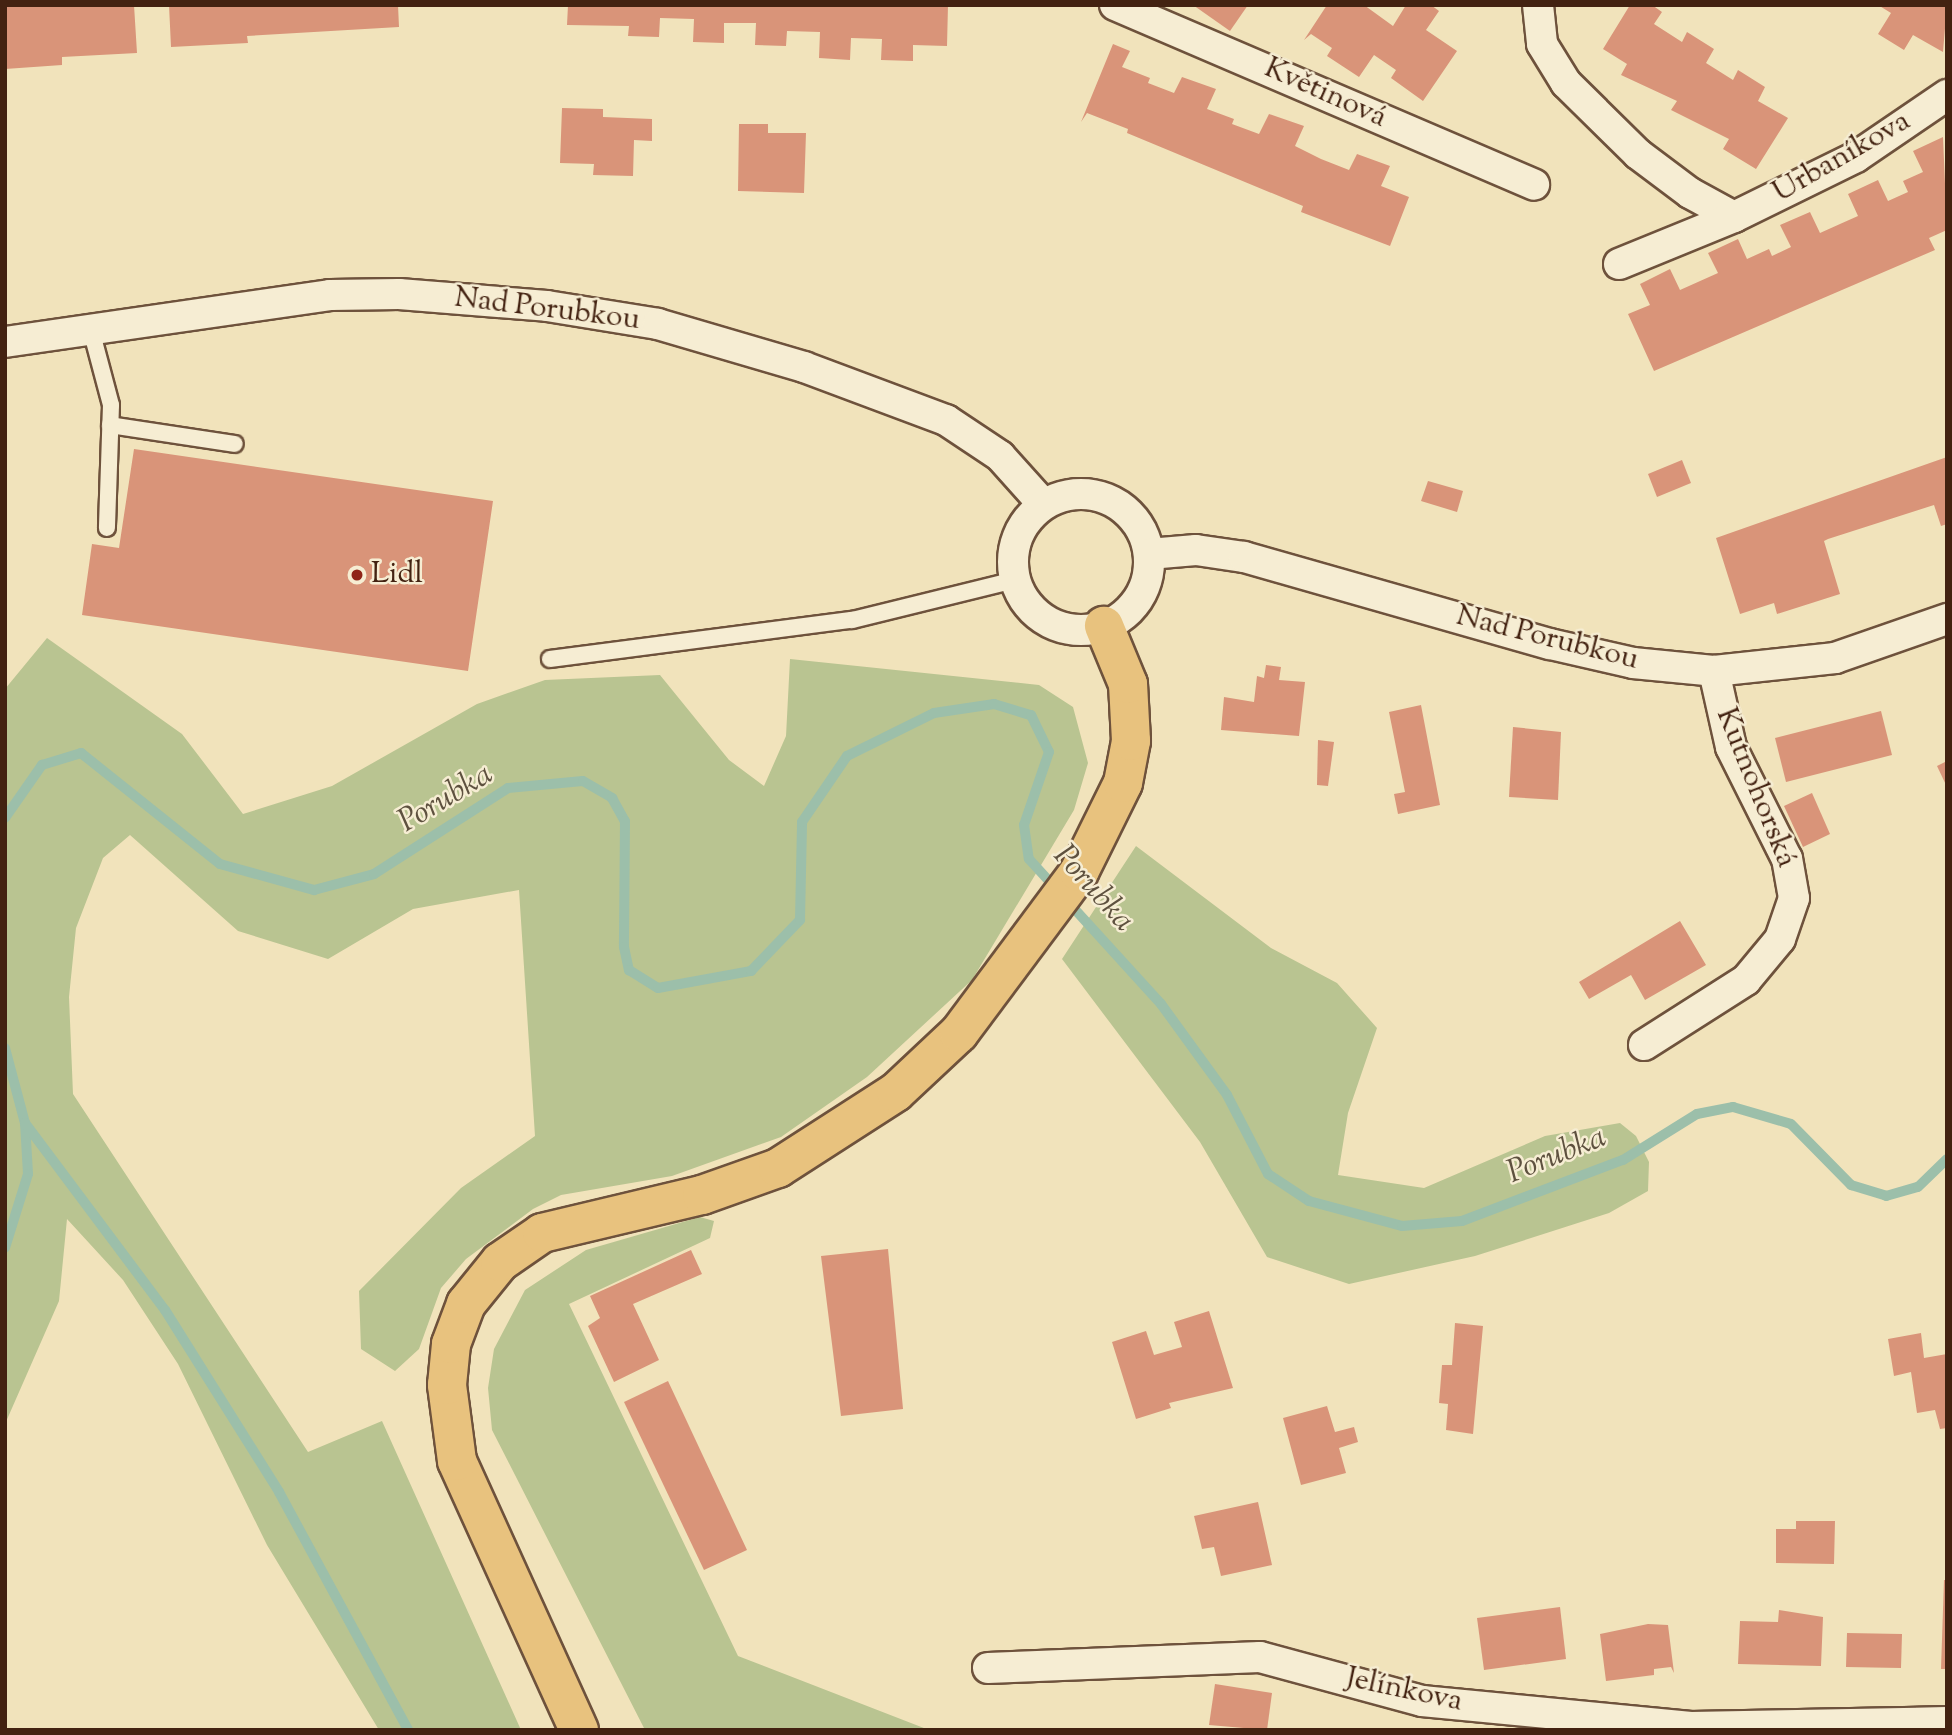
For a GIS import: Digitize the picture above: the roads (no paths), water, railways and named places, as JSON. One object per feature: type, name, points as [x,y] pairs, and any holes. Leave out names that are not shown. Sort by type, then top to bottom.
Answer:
[{"type":"highway","points":[[579,1730],[457,1461],[447,1385],[452,1343],[466,1304],[500,1262],[542,1233],[741,1183],[821,1144],[926,1066],[1029,946],[1103,832],[1123,783],[1131,715],[1128,684],[1104,626]]},
{"type":"highway","points":[[561,1690],[602,1730]]},
{"type":"street","points":[[1538,5],[1542,44],[1566,83],[1638,154],[1690,193],[1734,217]]},
{"type":"street","name":"Květinová","points":[[1127,7],[1534,185]]},
{"type":"street","name":"Urbaníkova","points":[[1619,264],[1734,217],[1856,157],[1947,95]]},
{"type":"street","name":"Nad Porubkou","points":[[5,342],[90,326],[330,295],[399,294],[547,306],[657,324],[804,367],[947,420],[1000,456],[1043,504]]},
{"type":"street","points":[[1081,493],[1110,500],[1133,517],[1149,554],[1149,572],[1134,605],[1104,626],[1067,629],[1049,623],[1022,597],[1015,580],[1017,538],[1043,504],[1081,493]]},
{"type":"street","name":"Nad Porubkou","points":[[1149,554],[1196,550],[1244,557],[1549,644],[1633,663],[1714,671],[1835,658],[1947,619]]},
{"type":"street","name":"Kutnohorská","points":[[1644,1045],[1746,980],[1780,939],[1794,898],[1787,859],[1731,747],[1714,671]]},
{"type":"street","name":"Jelínkova","points":[[988,1668],[1260,1657],[1422,1701],[1677,1726],[1947,1722]]},
{"type":"lane","points":[[90,326],[111,405],[107,528]]},
{"type":"lane","points":[[110,425],[234,444]]},
{"type":"lane","points":[[550,659],[852,620],[1015,580]]},
{"type":"waterway","name":"Porubka","points":[[5,818],[42,765],[81,753],[220,864],[314,890],[374,874],[508,788],[583,781],[612,798],[625,821],[624,947],[629,970],[658,988],[751,971],[800,920],[802,822],[847,756],[934,713],[994,704],[1031,715],[1049,752],[1024,825],[1029,859],[1161,1004],[1227,1095],[1268,1174],[1309,1201],[1402,1226],[1462,1221],[1623,1160],[1697,1114],[1733,1107],[1791,1124],[1851,1185],[1886,1196],[1918,1187],[1947,1159]]},
{"type":"waterway","name":"Porubka","points":[[5,1048],[25,1123],[28,1174],[5,1248]]},
{"type":"waterway","points":[[25,1123],[165,1310],[279,1492],[408,1730]]},
{"type":"place","name":"Lidl","points":[[357,575]]}]
